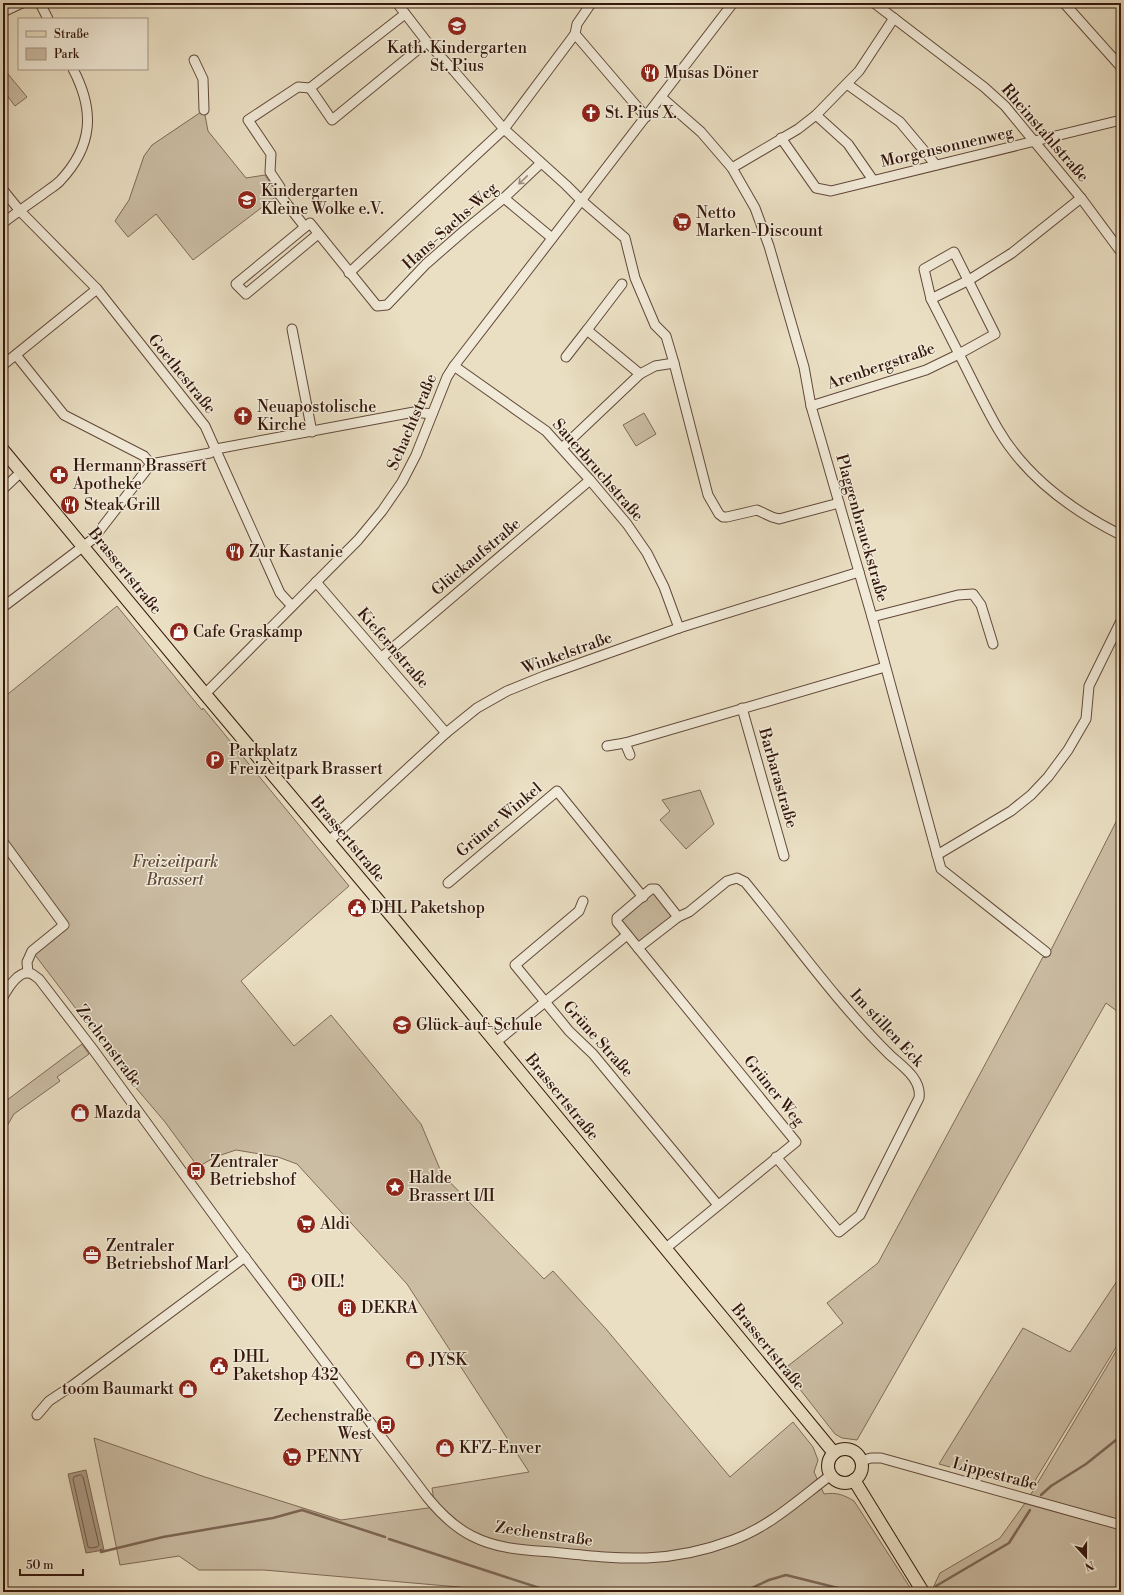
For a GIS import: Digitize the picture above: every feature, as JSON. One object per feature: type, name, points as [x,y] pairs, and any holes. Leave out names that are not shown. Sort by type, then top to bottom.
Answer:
[{"type":"main road","name":"Brassertstraße","points":[[3,450],[496,1042],[834,1453]]},
{"type":"main road","points":[[846,1449],[853,1451],[858,1455],[861,1461],[861,1472],[854,1480],[844,1482],[839,1482],[831,1475],[828,1464],[834,1453],[846,1449]]},
{"type":"main road","points":[[854,1480],[923,1592]]},
{"type":"street","points":[[3,12],[22,3]]},
{"type":"street","points":[[40,3],[48,18]]},
{"type":"street","points":[[397,3],[427,42],[504,129],[582,201],[625,238],[635,278],[655,325],[666,336],[708,495],[719,514],[727,517],[757,510],[776,518],[838,503]]},
{"type":"street","points":[[405,14],[310,88],[298,87],[248,120],[271,154],[270,172],[280,187],[279,194],[307,225],[318,234],[349,272],[504,129],[575,34],[577,24],[590,3]]},
{"type":"street","name":"Schachtstraße","points":[[205,694],[358,540],[386,505],[402,482],[416,455],[447,377],[454,366],[733,3]]},
{"type":"street","name":"Rheinstahlstraße","points":[[874,3],[984,87],[1005,106],[1081,198],[1121,252]]},
{"type":"street","points":[[1064,3],[1121,67]]},
{"type":"street","points":[[732,168],[798,129],[816,115],[859,71],[894,18]]},
{"type":"street","points":[[575,34],[646,117]]},
{"type":"street","points":[[310,88],[332,120],[427,42]]},
{"type":"street","points":[[194,60],[203,79],[204,110]]},
{"type":"street","points":[[3,223],[59,181],[79,156],[85,139],[87,109],[81,84],[74,70]]},
{"type":"street","points":[[846,84],[900,122],[936,164]]},
{"type":"street","name":"Plaggenbrauckstraße","points":[[661,97],[702,132],[732,168],[755,208],[769,246],[804,367],[812,406],[838,503],[872,617],[941,869],[1046,952]]},
{"type":"street","name":"Morgensonnenweg","points":[[816,115],[848,144],[873,180]]},
{"type":"street","name":"Morgensonnenweg","points":[[781,138],[816,188],[831,191],[936,164],[1121,120]]},
{"type":"street","name":"Hans-Sachs-Weg","points":[[349,272],[377,306],[383,306],[390,303],[426,264],[504,198],[541,163]]},
{"type":"street","name":"Goethestraße","points":[[3,190],[20,210],[97,289],[205,426],[280,593],[292,606]]},
{"type":"street","points":[[504,198],[552,238]]},
{"type":"street","points":[[930,299],[969,280],[1012,253],[1081,198]]},
{"type":"street","points":[[307,225],[236,284],[246,294],[318,234]]},
{"type":"street","name":"Arenbergstraße","points":[[812,406],[926,370],[959,354],[995,334],[954,252],[924,269],[930,299],[959,354],[999,430],[1016,454],[1035,475],[1056,494],[1096,522],[1121,535]]},
{"type":"street","points":[[566,357],[622,284]]},
{"type":"street","points":[[3,365],[97,289]]},
{"type":"street","points":[[292,329],[312,432]]},
{"type":"street","points":[[587,330],[640,374]]},
{"type":"street","points":[[16,355],[64,415],[144,456],[151,464]]},
{"type":"street","points":[[562,448],[640,374],[655,366],[674,363]]},
{"type":"street","name":"Sauerbruchstraße","points":[[454,366],[546,431],[590,480],[627,524],[647,553],[664,587],[679,628]]},
{"type":"street","points":[[3,607],[83,545],[93,539],[151,464],[210,453],[216,449],[414,412],[432,414]]},
{"type":"street","points":[[3,488],[21,472]]},
{"type":"street","name":"Glückaufstraße","points":[[382,657],[590,480]]},
{"type":"street","name":"Winkelstraße","points":[[329,841],[446,733],[477,708],[507,691],[544,676],[679,628],[859,572]]},
{"type":"street","name":"Kiefernstraße","points":[[316,582],[446,733]]},
{"type":"street","points":[[872,617],[958,595],[973,594],[981,605],[993,644]]},
{"type":"street","points":[[937,855],[1010,810],[1031,795],[1052,771],[1068,750],[1086,719],[1089,686],[1121,621]]},
{"type":"street","points":[[607,746],[626,743],[885,667]]},
{"type":"street","name":"Barbarastraße","points":[[742,708],[784,856]]},
{"type":"street","points":[[626,743],[630,755]]},
{"type":"street","name":"Grüner Winkel","points":[[448,883],[557,790],[643,897]]},
{"type":"street","points":[[3,842],[64,925],[32,950],[27,962],[28,973],[7,982],[3,996]]},
{"type":"street","name":"Im stillen Eck","points":[[678,917],[689,912],[727,881],[737,878],[744,882],[875,1041],[912,1076],[919,1088],[919,1098],[860,1215],[839,1232],[776,1157]]},
{"type":"street","name":"Grüner Weg","points":[[666,1248],[796,1142],[617,922],[618,918],[651,889],[656,889],[678,917]]},
{"type":"street","name":"Grüne Straße","points":[[584,901],[579,911],[515,965],[569,1031],[593,1054],[718,1205]]},
{"type":"street","points":[[638,948],[678,917]]},
{"type":"street","points":[[496,1042],[627,935]]},
{"type":"street","name":"Zechenstraße","points":[[28,973],[32,973],[43,983],[245,1257],[436,1507],[458,1528],[488,1542],[509,1548],[612,1558],[655,1559],[694,1553],[734,1540],[759,1528],[789,1508],[831,1475]]},
{"type":"street","points":[[37,1415],[49,1401],[73,1385],[245,1257]]},
{"type":"street","name":"Lippestraße","points":[[861,1461],[871,1458],[881,1458],[1121,1525]]},
{"type":"green space","points":[[3,68],[27,97],[15,106],[3,90]]},
{"type":"green space","points":[[204,110],[208,131],[246,178],[265,175],[278,195],[193,260],[156,214],[128,237],[115,221],[129,200],[144,156],[152,145]]},
{"type":"green space","points":[[644,413],[656,434],[636,446],[623,425]]},
{"type":"green space","name":"Freizeitpark Brassert","points":[[117,606],[349,886],[241,981],[294,1046],[331,1015],[421,1124],[442,1174],[544,1279],[553,1271],[606,1329],[730,1477],[793,1422],[813,1447],[818,1460],[814,1472],[824,1494],[840,1494],[854,1501],[913,1592],[516,1592],[264,1570],[199,1570],[179,1556],[120,1565],[94,1438],[205,1477],[341,1520],[435,1507],[432,1488],[529,1472],[407,1284],[297,1164],[278,1157],[236,1150],[215,1157],[198,1167],[165,1122],[126,1076],[32,951],[64,925],[3,842],[3,698]]},
{"type":"green space","points":[[700,790],[714,824],[686,849],[660,820],[670,811],[662,800]]},
{"type":"green space","points":[[1121,812],[1121,1014],[1106,1003],[857,1440],[842,1438],[835,1434],[784,1369],[843,1323],[827,1303],[878,1263],[1043,957],[1046,958],[1051,950]]},
{"type":"green space","points":[[651,893],[655,893],[673,914],[672,918],[641,942],[636,941],[621,922],[621,918]]},
{"type":"green space","points":[[82,1044],[89,1054],[57,1077],[60,1081],[14,1114],[3,1133],[3,1103]]},
{"type":"green space","points":[[1121,1275],[1121,1339],[1033,1484],[1014,1481],[1001,1481],[939,1464],[1023,1328],[1070,1352]]},
{"type":"green space","points":[[1121,1343],[1121,1592],[931,1592],[940,1573],[1000,1538],[1028,1499]]},
{"type":"water","points":[[86,1470],[104,1550],[86,1553],[68,1474]]},
{"type":"waterway","points":[[1041,1495],[1051,1486],[1086,1464],[1121,1436]]},
{"type":"waterway","points":[[101,1550],[101,1552],[163,1537],[273,1518],[302,1510],[385,1537]]},
{"type":"waterway","points":[[936,1586],[1009,1543],[1030,1510]]},
{"type":"waterway","points":[[389,1539],[552,1592]]},
{"type":"waterway","points":[[743,1592],[769,1580],[786,1575],[854,1592]]},
{"type":"place","name":"Kath. Kindergarten St. Pius","points":[[457,26]]},
{"type":"place","name":"Musas Döner","points":[[650,73]]},
{"type":"place","name":"St. Pius X.","points":[[591,113]]},
{"type":"place","name":"Kindergarten Kleine Wolke e.V.","points":[[247,200]]},
{"type":"place","name":"Netto Marken-Discount","points":[[682,222]]},
{"type":"place","name":"Neuapostolische Kirche","points":[[243,416]]},
{"type":"place","name":"Hermann Brassert Apotheke","points":[[59,475]]},
{"type":"place","name":"Steak Grill","points":[[70,505]]},
{"type":"place","name":"Zur Kastanie","points":[[235,552]]},
{"type":"place","name":"Cafe Graskamp","points":[[179,632]]},
{"type":"place","name":"Parkplatz Freizeitpark Brassert","points":[[215,760]]},
{"type":"place","name":"DHL Paketshop","points":[[357,908]]},
{"type":"place","name":"Glück-auf-Schule","points":[[402,1025]]},
{"type":"place","name":"Mazda","points":[[80,1113]]},
{"type":"place","name":"Zentraler Betriebshof","points":[[196,1171]]},
{"type":"place","name":"Halde Brassert I/II","points":[[395,1187]]},
{"type":"place","name":"Aldi","points":[[306,1224]]},
{"type":"place","name":"Zentraler Betriebshof Marl","points":[[92,1255]]},
{"type":"place","name":"OIL!","points":[[297,1282]]},
{"type":"place","name":"DEKRA","points":[[347,1308]]},
{"type":"place","name":"JYSK","points":[[415,1360]]},
{"type":"place","name":"DHL Paketshop 432","points":[[219,1366]]},
{"type":"place","name":"toom Baumarkt","points":[[188,1389]]},
{"type":"place","name":"Zechenstraße West","points":[[386,1425]]},
{"type":"place","name":"KFZ-Enver","points":[[445,1448]]},
{"type":"place","name":"PENNY","points":[[292,1457]]}]
